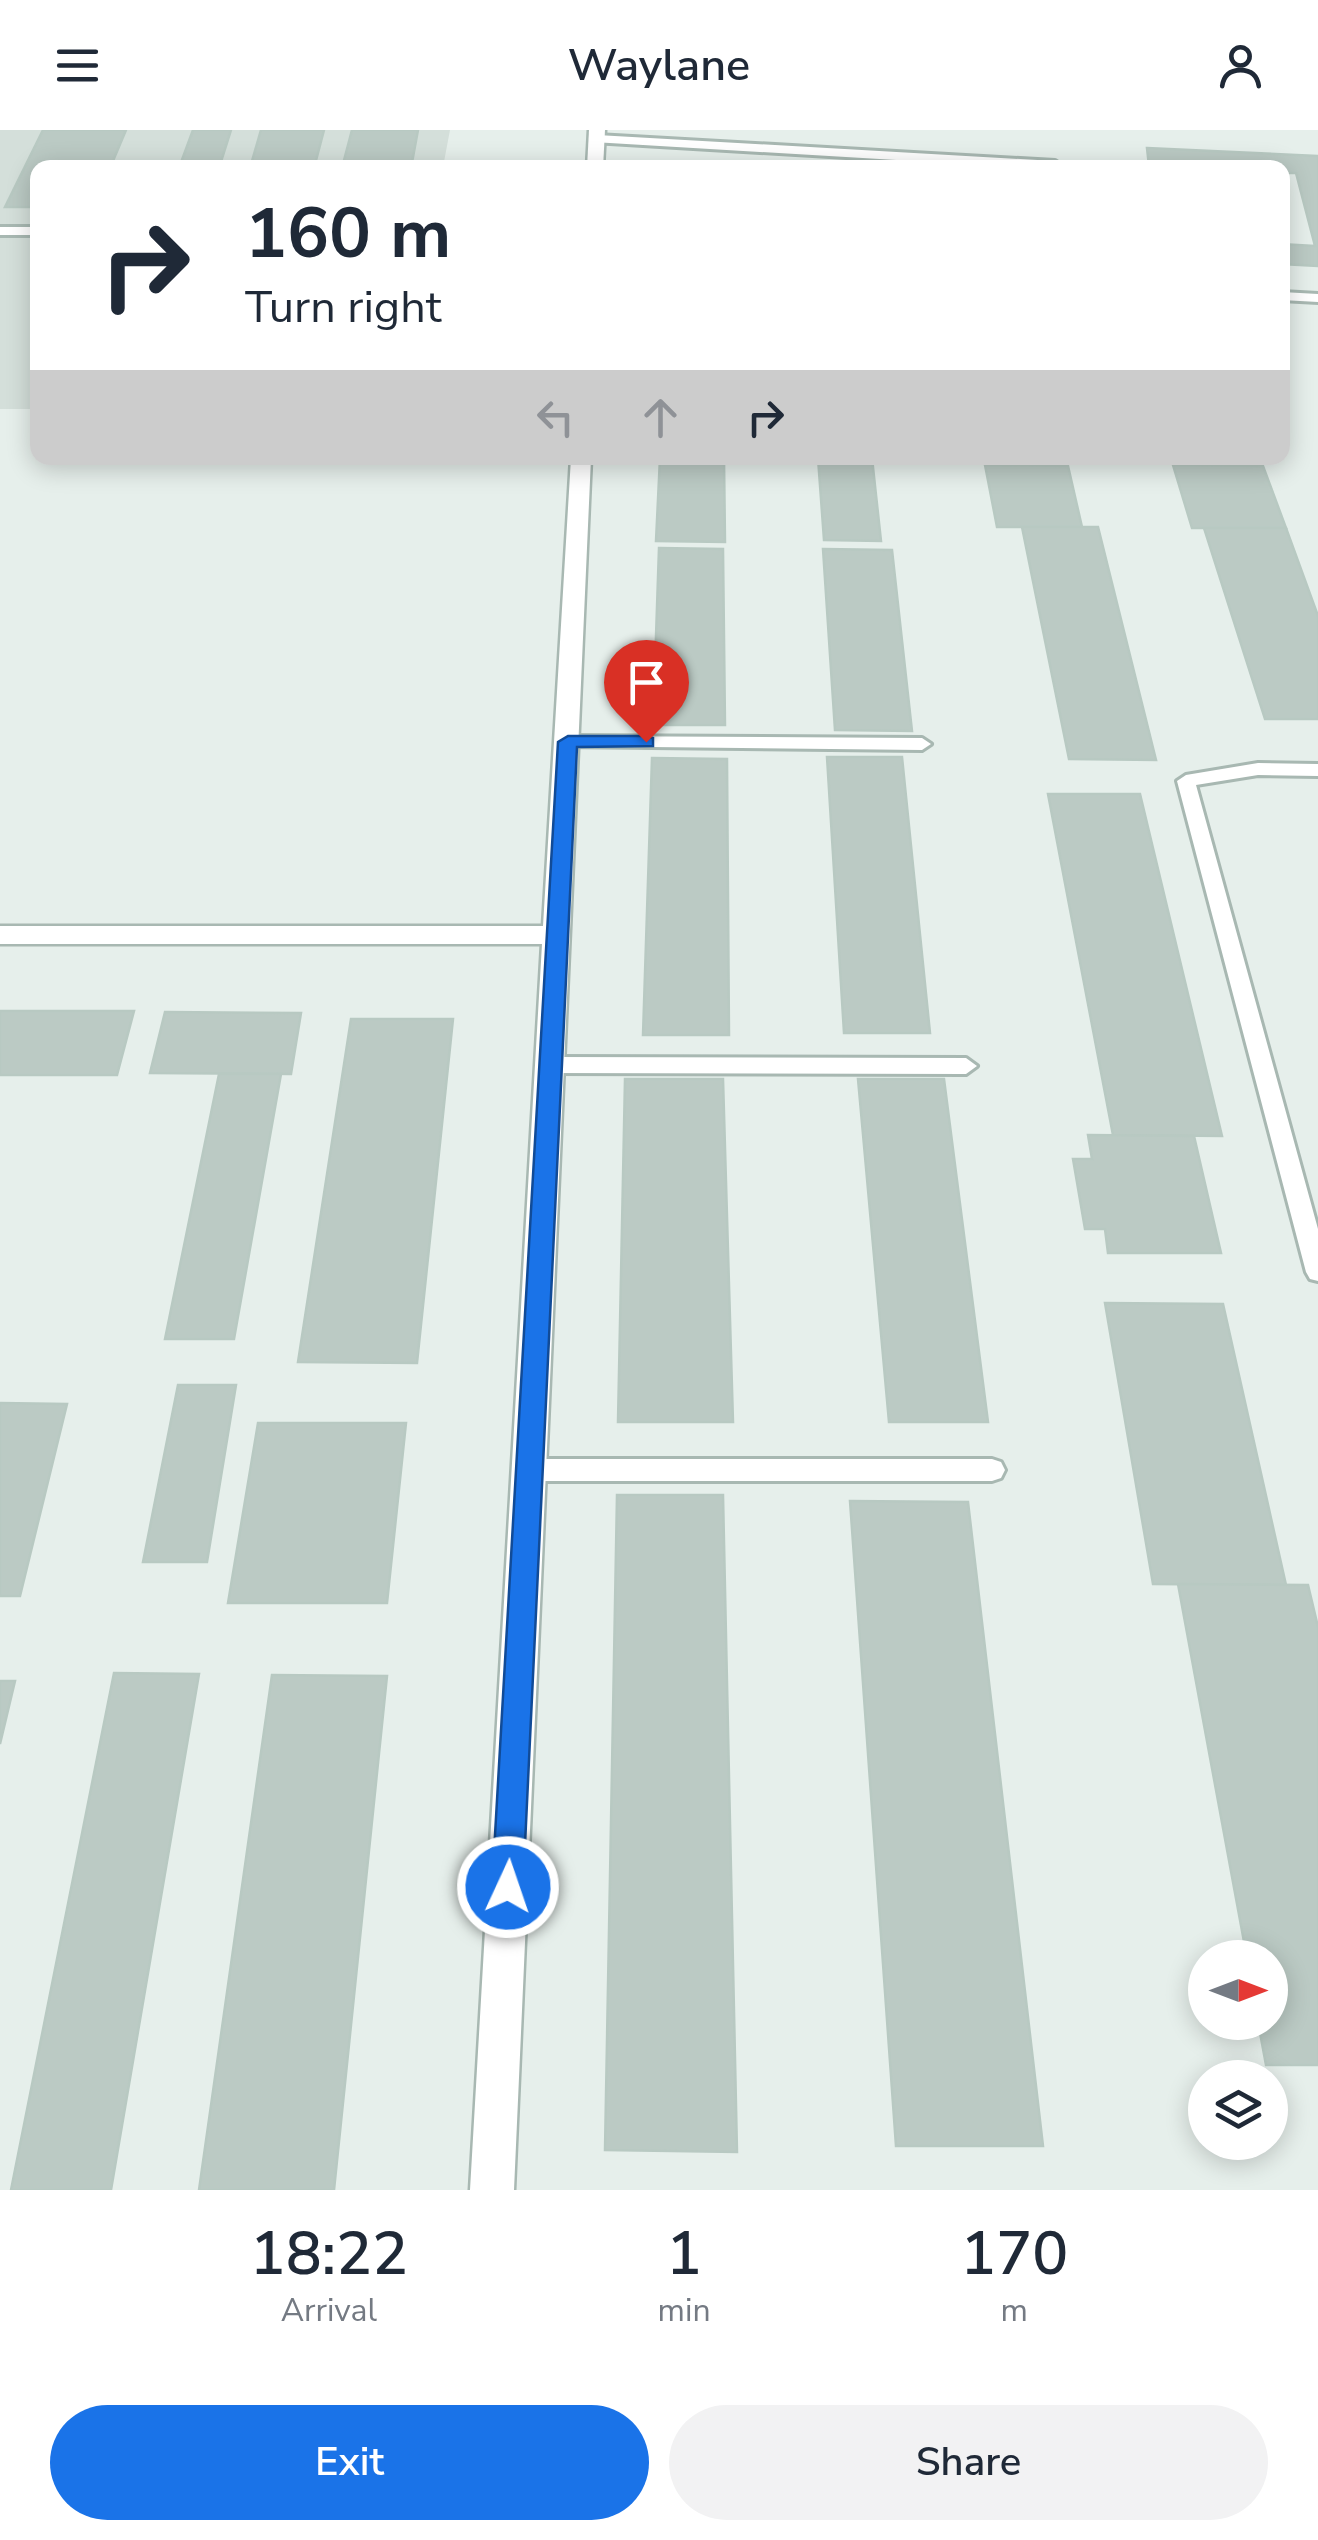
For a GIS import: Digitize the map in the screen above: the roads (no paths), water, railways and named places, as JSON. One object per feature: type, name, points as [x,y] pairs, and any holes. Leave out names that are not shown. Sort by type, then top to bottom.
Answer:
[{"type":"street","points":[[595,160],[597,135]]},
{"type":"street","points":[[492,2190],[582,465]]},
{"type":"street","points":[[0,935],[558,936]]},
{"type":"lane","points":[[597,135],[979,160]]},
{"type":"lane","points":[[0,231],[30,231]]},
{"type":"lane","points":[[1290,296],[1318,298]]},
{"type":"lane","points":[[568,742],[922,744]]},
{"type":"lane","points":[[1318,770],[1258,769],[1186,780],[1318,1272]]},
{"type":"lane","points":[[550,1066],[966,1066]]},
{"type":"lane","points":[[529,1470],[992,1470]]}]
